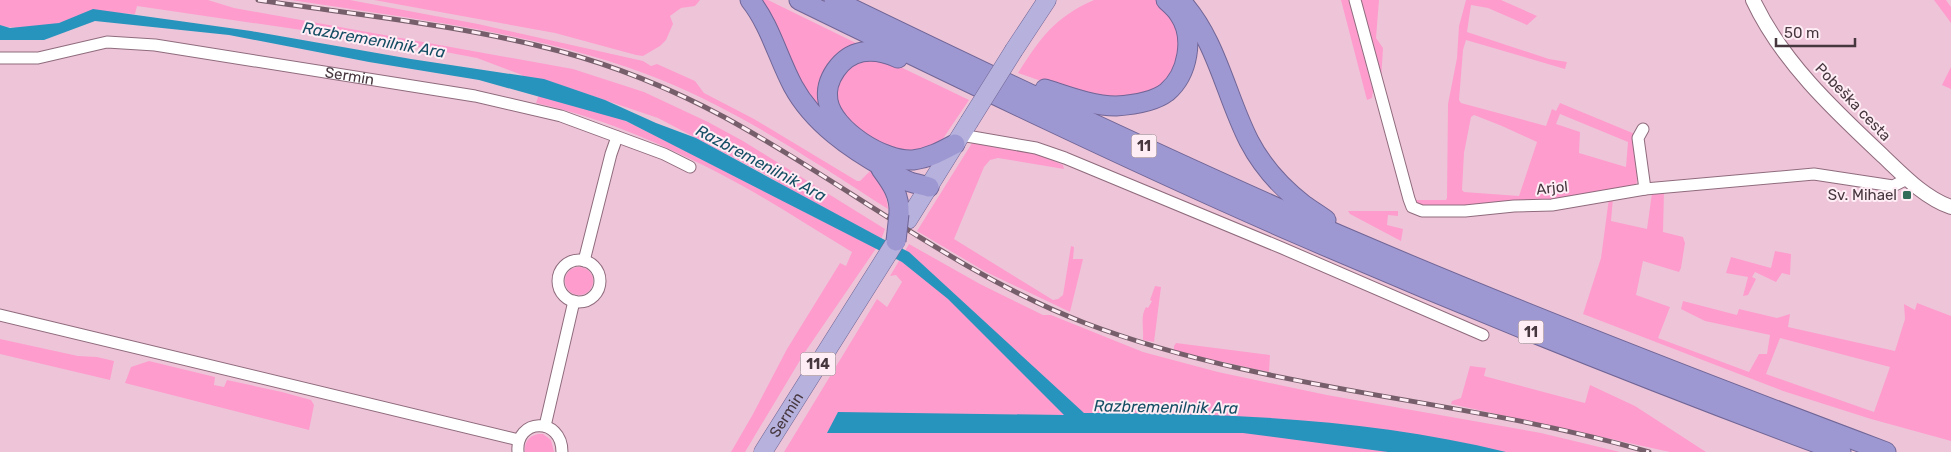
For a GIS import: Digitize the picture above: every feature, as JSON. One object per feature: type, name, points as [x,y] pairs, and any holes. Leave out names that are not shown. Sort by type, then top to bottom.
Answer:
[{"type":"highway","points":[[750,0],[762,18],[785,70],[805,105],[820,122],[878,164],[910,182],[929,187]]},
{"type":"highway","name":"11","points":[[798,0],[956,77],[1312,240],[1640,376],[1841,452]]},
{"type":"highway","name":"11","points":[[834,0],[1234,188],[1348,239],[1681,374],[1886,452]]},
{"type":"highway","points":[[940,51],[1072,98],[1114,106],[1150,100],[1167,92],[1181,74],[1187,57],[1188,36],[1180,16],[1166,0]]},
{"type":"highway","points":[[1180,0],[1197,20],[1210,44],[1238,117],[1250,142],[1264,164],[1278,181],[1348,239]]},
{"type":"highway","points":[[929,187],[917,171],[904,160],[875,150],[852,135],[841,125],[832,112],[827,92],[832,75],[844,61],[860,52],[881,52],[928,72],[956,77]]},
{"type":"highway","points":[[904,160],[933,156],[962,134]]},
{"type":"highway","points":[[878,164],[896,190],[903,217],[896,241]]},
{"type":"main road","points":[[903,217],[929,187],[1014,50],[1045,5],[1059,0]]},
{"type":"main road","name":"Sermin","points":[[763,452],[896,241]]},
{"type":"street","name":"Arjol","points":[[1355,0],[1392,142],[1412,207],[1422,211],[1465,211],[1514,206],[1552,205],[1645,189],[1814,174],[1893,186],[1907,179]]},
{"type":"street","name":"Pobeška cesta","points":[[1753,0],[1771,34],[1808,81],[1864,139],[1907,179],[1941,204],[1951,207]]},
{"type":"street","name":"Sermin","points":[[0,58],[38,58],[106,42],[155,45],[476,96],[560,116],[664,154],[690,166]]},
{"type":"street","points":[[1643,128],[1638,138],[1645,189]]},
{"type":"street","points":[[962,134],[1036,148],[1065,158],[1282,248],[1483,335]]},
{"type":"street","points":[[584,261],[617,137]]},
{"type":"street","points":[[584,261],[597,271],[599,288],[588,300],[574,301],[567,298],[560,290],[559,277],[562,269],[567,265],[572,262],[584,261]]},
{"type":"street","points":[[545,426],[574,301]]},
{"type":"street","points":[[0,315],[519,440]]},
{"type":"street","points":[[518,452],[519,440],[522,434],[532,427],[545,426],[556,433],[560,439],[562,452]]},
{"type":"shaded area","points":[[0,0],[208,0],[234,8],[573,69],[644,92],[708,122],[743,141],[885,229],[881,240],[818,208],[770,177],[658,118],[554,83],[522,78],[522,75],[477,58],[424,48],[137,6],[135,14],[98,12],[34,30],[0,26]]},
{"type":"shaded area","points":[[291,0],[350,0],[478,24],[643,61],[651,66],[657,64],[695,81],[704,93],[754,119],[857,181],[860,181],[871,170],[883,188],[888,209],[779,140],[723,108],[664,81],[620,65],[575,51],[481,30]]},
{"type":"shaded area","points":[[374,0],[700,0],[695,6],[681,8],[670,16],[673,24],[666,40],[643,56],[555,33]]},
{"type":"shaded area","points":[[757,0],[768,0],[862,46],[828,67],[828,121],[803,93]]},
{"type":"shaded area","points":[[1094,0],[1157,0],[1166,6],[1183,36],[1172,78],[1141,97],[1085,96],[1018,73],[1041,39],[1059,21]]},
{"type":"shaded area","points":[[1341,0],[1349,0],[1373,91],[1372,98],[1367,100]]},
{"type":"shaded area","points":[[1358,0],[1379,0],[1376,38],[1383,48],[1381,82]]},
{"type":"shaded area","points":[[1466,0],[1501,0],[1537,16],[1527,25],[1488,8],[1471,5],[1467,32],[1549,59],[1567,62],[1565,69],[1466,40],[1463,50],[1459,100],[1461,103],[1546,126],[1552,109],[1556,111],[1560,103],[1635,134],[1635,163],[1638,174],[1636,186],[1592,196],[1517,203],[1427,208],[1417,203],[1414,200],[1446,200],[1447,198],[1448,104],[1457,58],[1459,26]],"holes":[[[1560,114],[1628,142],[1626,167],[1579,153],[1580,132],[1556,124]],[[1474,115],[1537,142],[1519,196],[1464,192],[1462,190],[1464,153],[1471,117]]]},
{"type":"shaded area","points":[[1934,0],[1946,0],[1951,7],[1951,23]]},
{"type":"shaded area","points":[[867,59],[886,60],[969,100],[938,146],[907,154],[861,134],[843,119],[835,101],[835,89],[843,72],[854,62]]},
{"type":"shaded area","points":[[1951,67],[1951,89],[1942,85]]},
{"type":"shaded area","points":[[540,91],[603,110],[779,196],[810,215],[877,247],[805,352],[745,452],[731,452],[787,349],[840,263],[846,266],[852,252],[755,193],[667,148],[616,127],[536,103]]},
{"type":"shaded area","points":[[972,143],[1023,148],[1063,165],[1064,169],[998,158],[990,160],[984,167],[954,239],[1053,300],[1063,295],[1071,246],[1074,247],[1073,259],[1083,259],[1070,312],[986,272],[917,231]]},
{"type":"shaded area","points":[[1664,191],[1663,232],[1683,237],[1685,243],[1679,272],[1643,261],[1636,295],[1670,307],[1658,338],[1749,372],[1759,354],[1767,354],[1770,335],[1705,321],[1681,309],[1683,301],[1737,315],[1739,309],[1777,318],[1790,314],[1788,327],[1895,351],[1905,319],[1904,304],[1915,310],[1917,303],[1951,316],[1951,441],[1871,419],[1783,391],[1583,314],[1601,258],[1609,198],[1613,198],[1611,221],[1647,229],[1652,193]],"holes":[[[1780,338],[1890,367],[1874,412],[1766,374]]]},
{"type":"shaded area","points":[[1348,211],[1398,211],[1398,216],[1388,215],[1387,225],[1403,229],[1401,241],[1350,214]]},
{"type":"shaded area","points":[[909,244],[980,284],[1043,315],[1051,315],[1143,352],[1218,372],[1327,395],[1541,433],[1620,452],[784,452],[877,299],[887,307],[902,282],[896,275],[890,276]]},
{"type":"shaded area","points":[[1775,251],[1791,254],[1790,275],[1782,273],[1776,282],[1755,272],[1752,277],[1756,279],[1748,295],[1743,296],[1748,277],[1726,273],[1731,257],[1771,268]]},
{"type":"shaded area","points":[[579,267],[589,271],[593,281],[589,291],[579,295],[569,291],[565,281],[569,271]]},
{"type":"shaded area","points":[[1155,286],[1161,287],[1154,342],[1143,340],[1143,318],[1146,307],[1148,308],[1152,301],[1150,300]]},
{"type":"shaded area","points":[[0,339],[78,356],[97,357],[114,361],[110,380],[0,354]]},
{"type":"shaded area","points":[[1176,343],[1270,355],[1269,372],[1174,350]]},
{"type":"shaded area","points":[[149,361],[215,377],[214,385],[224,387],[227,380],[311,400],[314,405],[309,430],[125,383],[131,367]]},
{"type":"shaded area","points":[[1470,366],[1486,368],[1484,376],[1585,403],[1590,385],[1635,406],[1706,452],[1670,452],[1451,404],[1452,401],[1461,398]]},
{"type":"shaded area","points":[[538,434],[543,434],[551,440],[554,452],[525,452],[525,445],[528,440]]},
{"type":"water","points":[[93,9],[251,31],[411,59],[544,79],[605,100],[656,123],[696,138],[909,252],[1084,413],[1190,414],[1296,420],[1402,432],[1506,452],[1388,452],[1243,433],[827,433],[838,412],[1064,415],[948,299],[902,262],[626,121],[479,80],[369,62],[229,35],[95,21],[44,40],[0,40],[0,25],[10,28],[59,23]]},
{"type":"railway","points":[[258,0],[409,21],[485,34],[559,51],[643,79],[724,117],[991,279],[1085,323],[1154,346],[1223,365],[1294,380],[1508,419],[1579,434],[1649,452]]},
{"type":"place","name":"Sv. Mihael","points":[[1907,195]]},
{"type":"water label","name":"Razbremenilnik Ara","points":[[374,40]]},
{"type":"water label","name":"Razbremenilnik Ara","points":[[761,163]]},
{"type":"water label","name":"Razbremenilnik Ara","points":[[1166,407]]}]
